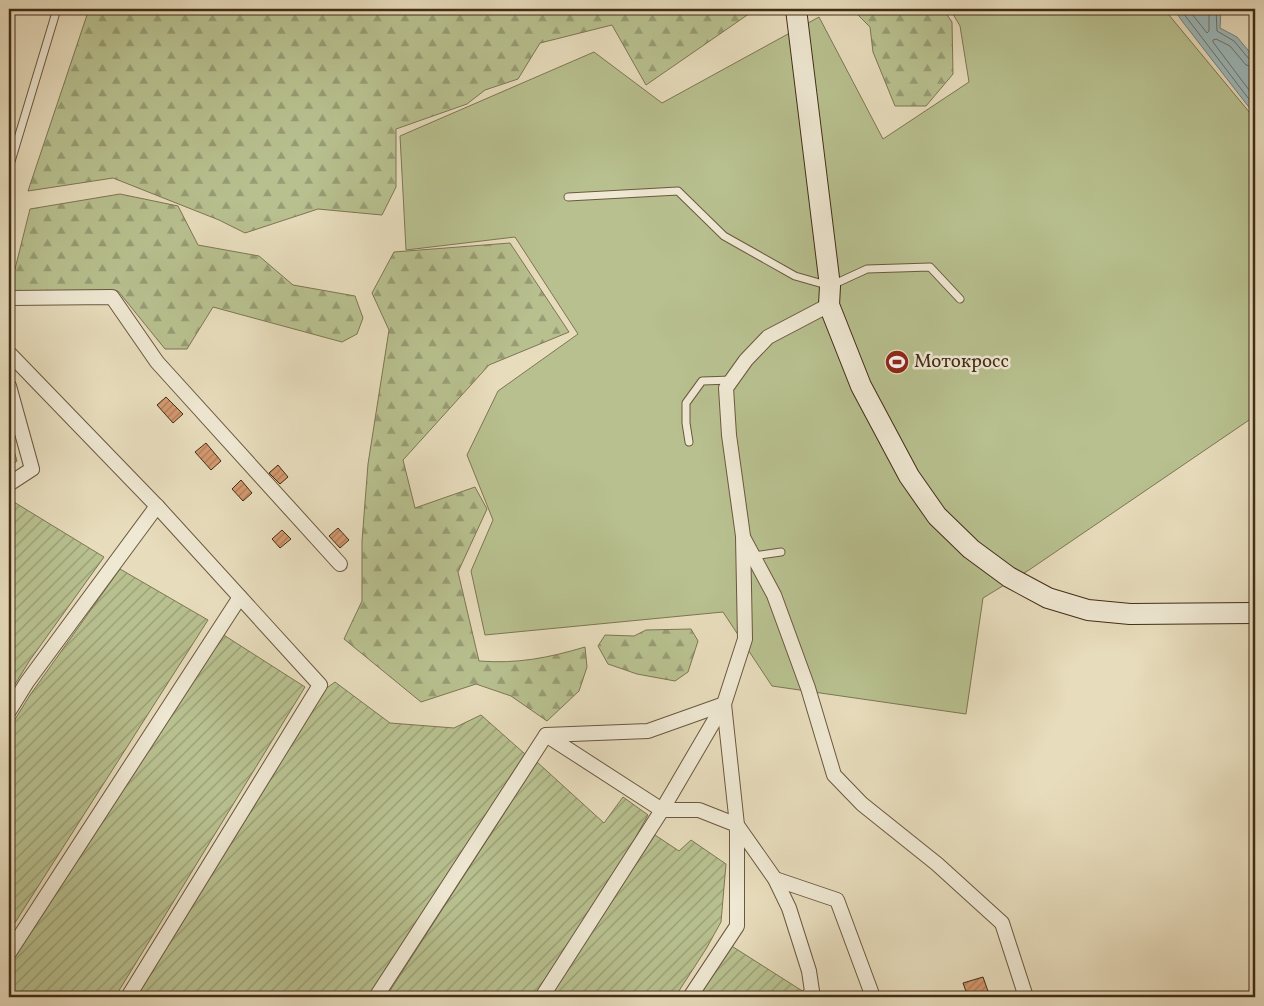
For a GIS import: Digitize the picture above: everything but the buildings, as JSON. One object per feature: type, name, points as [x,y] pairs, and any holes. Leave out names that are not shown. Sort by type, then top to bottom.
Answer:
[{"type":"street","points":[[796,9],[830,295],[861,386],[909,476],[937,516],[971,549],[1002,571],[1048,598],[1088,610],[1130,614],[1255,613]]},
{"type":"street","points":[[542,997],[662,810],[724,704],[745,639],[743,536],[729,435],[726,388],[746,360],[768,337],[830,295]]},
{"type":"street","points":[[9,298],[112,297],[157,362],[340,564]]},
{"type":"street","points":[[9,353],[157,506],[320,685],[128,997]]},
{"type":"street","points":[[9,386],[32,469],[9,484]]},
{"type":"street","points":[[9,711],[27,682],[157,506]]},
{"type":"street","points":[[743,536],[774,595],[808,688],[834,775],[862,804],[937,864],[1002,923],[1026,997]]},
{"type":"street","points":[[9,953],[240,597]]},
{"type":"street","points":[[546,734],[648,731],[724,704]]},
{"type":"street","points":[[690,997],[737,926],[737,825],[724,704]]},
{"type":"street","points":[[546,734],[662,810],[699,810],[737,825],[775,879],[788,908],[809,971],[812,991],[808,997]]},
{"type":"street","points":[[376,997],[546,734]]},
{"type":"street","points":[[775,879],[836,900],[873,997]]},
{"type":"lane","points":[[9,168],[57,9]]},
{"type":"lane","points":[[568,197],[678,191],[724,236],[830,295],[867,269],[930,267],[960,299]]},
{"type":"lane","points":[[689,442],[686,423],[686,403],[702,381],[732,380]]},
{"type":"lane","points":[[753,556],[781,552]]},
{"type":"green space","points":[[89,9],[756,9],[646,85],[612,25],[540,43],[518,79],[485,90],[467,104],[396,129],[396,187],[382,215],[318,209],[245,233],[219,220],[113,178],[28,191]]},
{"type":"green space","points":[[852,9],[943,9],[952,22],[953,74],[926,106],[895,106],[873,52],[870,27]]},
{"type":"green space","name":"Мотокросс","points":[[950,9],[1164,9],[1255,119],[1255,416],[1029,570],[983,598],[966,714],[772,686],[723,612],[485,635],[471,571],[493,520],[467,455],[498,391],[578,334],[515,237],[406,250],[400,136],[594,52],[662,103],[819,17],[883,139],[969,82],[960,26]]},
{"type":"green space","points":[[120,194],[178,206],[198,245],[259,256],[293,285],[355,296],[363,318],[357,334],[342,342],[213,307],[187,349],[165,349],[118,291],[9,293],[30,209]]},
{"type":"green space","points":[[510,243],[569,332],[489,365],[403,460],[415,508],[475,487],[487,509],[458,572],[479,661],[506,662],[532,659],[585,647],[587,667],[579,691],[547,721],[511,696],[476,684],[421,702],[344,639],[362,601],[362,541],[368,464],[389,330],[372,293],[394,252]]},
{"type":"green space","points":[[9,433],[17,461],[9,468]]},
{"type":"green space","points":[[9,499],[104,557],[30,660],[9,694]]},
{"type":"green space","points":[[120,569],[208,620],[9,932],[9,729],[30,695]]},
{"type":"green space","points":[[691,629],[698,641],[688,672],[675,681],[637,674],[608,664],[598,646],[605,635],[634,636],[646,630]]},
{"type":"green space","points":[[219,632],[305,687],[115,997],[9,997],[9,957]]},
{"type":"green space","points":[[335,682],[390,723],[454,728],[481,715],[525,754],[368,997],[130,997],[324,690]]},
{"type":"green space","points":[[537,762],[604,823],[623,797],[648,815],[618,869],[534,997],[386,997]]},
{"type":"green space","points":[[655,835],[679,851],[691,840],[726,864],[721,922],[675,997],[549,997]]},
{"type":"green space","points":[[730,945],[804,992],[800,997],[696,997]]},
{"type":"water","points":[[1174,9],[1221,10],[1220,28],[1237,37],[1255,56],[1255,115],[1182,21]]},
{"type":"place","name":"Мотокросс","points":[[897,362]]}]
